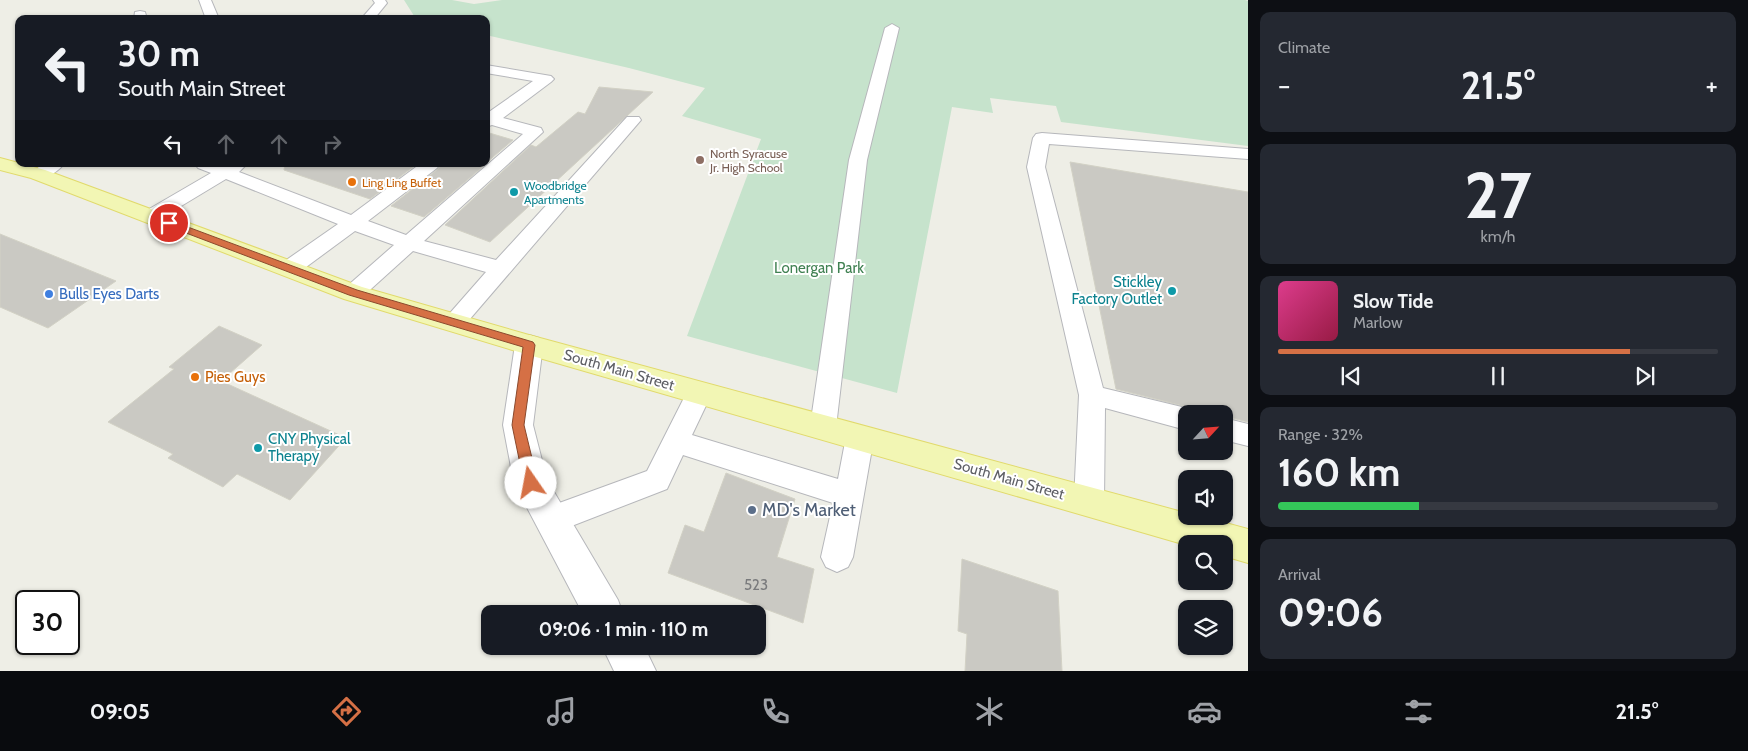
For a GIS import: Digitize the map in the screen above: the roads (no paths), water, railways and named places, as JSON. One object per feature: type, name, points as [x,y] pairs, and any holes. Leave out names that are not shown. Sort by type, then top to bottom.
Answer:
[{"type":"main road","name":"South Main Street","points":[[0,164],[15,166]]},
{"type":"main road","name":"South Main Street","points":[[28,167],[46,169],[151,216],[353,293],[454,321],[529,345],[1248,546]]},
{"type":"street","points":[[529,345],[518,425],[531,483],[599,605]]},
{"type":"street","points":[[627,655],[636,671]]},
{"type":"lane","points":[[205,0],[211,15]]},
{"type":"lane","points":[[371,15],[381,3],[379,0]]},
{"type":"lane","points":[[823,427],[858,160],[892,28]]},
{"type":"lane","points":[[490,70],[546,79],[490,120]]},
{"type":"lane","points":[[454,321],[633,120]]},
{"type":"lane","points":[[353,293],[535,132],[490,121]]},
{"type":"lane","points":[[1089,501],[1092,395],[1036,167],[1042,138],[1248,154]]},
{"type":"lane","points":[[290,268],[427,167]]},
{"type":"lane","points":[[151,216],[233,168],[353,223],[408,243],[502,269]]},
{"type":"lane","points":[[551,520],[658,480],[699,393]]},
{"type":"lane","points":[[1092,395],[1178,417]]},
{"type":"lane","points":[[1233,431],[1248,435]]},
{"type":"lane","points":[[837,557],[860,437]]},
{"type":"lane","points":[[676,441],[849,494]]},
{"type":"place","name":"North Syracuse Jr. High School","points":[[700,160]]},
{"type":"place","name":"Ling Ling Buffet","points":[[352,182]]},
{"type":"place","name":"Woodbridge Apartments","points":[[514,192]]},
{"type":"place","name":"Stickley Factory Outlet","points":[[1172,291]]},
{"type":"place","name":"Bulls Eyes Darts","points":[[49,294]]},
{"type":"place","name":"Pies Guys","points":[[195,377]]},
{"type":"place","name":"CNY Physical Therapy","points":[[258,448]]},
{"type":"place","name":"MD's Market","points":[[752,510]]},
{"type":"park label","name":"Lonergan Park","points":[[819,268]]}]
